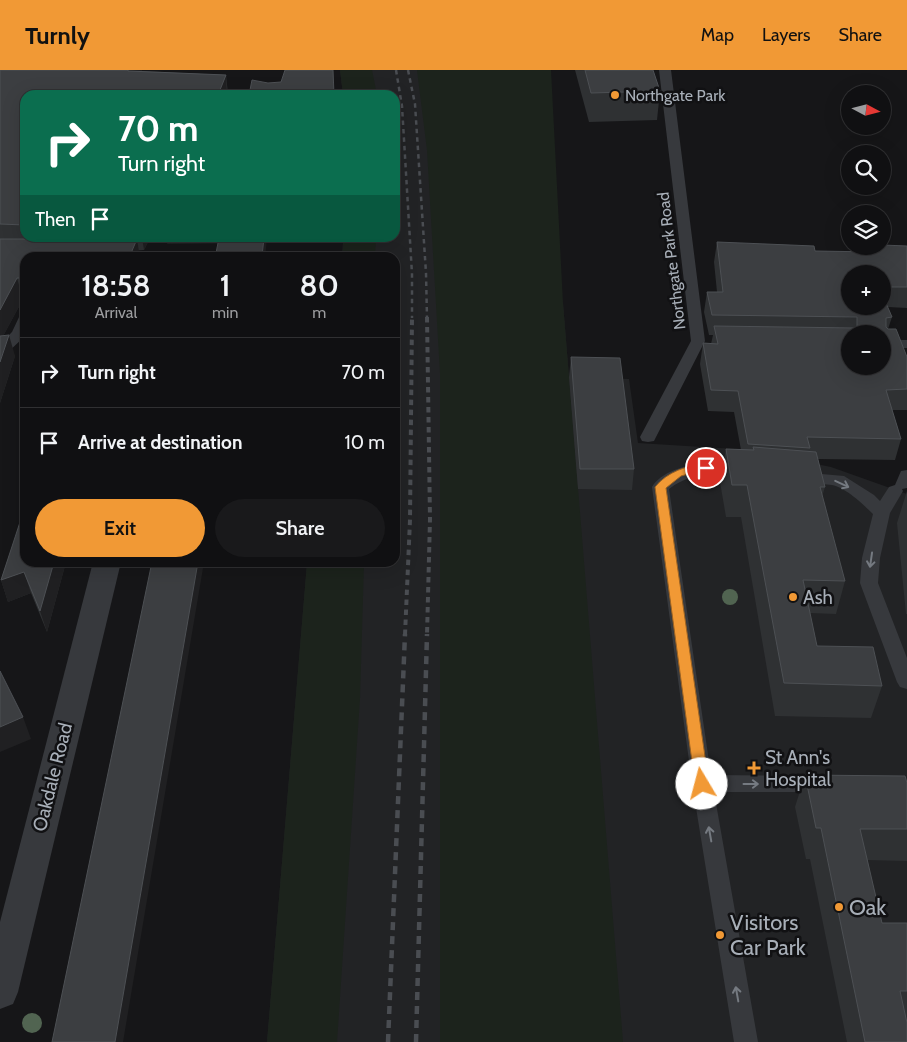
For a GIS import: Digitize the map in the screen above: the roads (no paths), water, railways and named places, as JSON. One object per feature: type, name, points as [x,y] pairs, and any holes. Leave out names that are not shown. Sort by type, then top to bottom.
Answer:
[{"type":"street","name":"Oakdale Road","points":[[0,992],[8,923],[106,567]]},
{"type":"lane","name":"Northgate Park Road","points":[[648,437],[698,340],[665,70]]},
{"type":"lane","points":[[0,352],[20,331]]},
{"type":"lane","points":[[698,340],[717,341]]},
{"type":"lane","points":[[891,344],[907,344]]},
{"type":"lane","points":[[746,1042],[702,784],[660,487],[678,474],[696,468],[838,480],[868,499],[882,513]]},
{"type":"lane","points":[[901,483],[882,513],[871,558],[869,583],[907,682]]},
{"type":"lane","points":[[702,784],[848,784]]},
{"type":"railway","points":[[396,70],[399,90]]},
{"type":"railway","points":[[408,70],[415,104],[426,273],[427,318]]},
{"type":"railway","points":[[400,94],[412,274],[412,317]]},
{"type":"railway","points":[[405,635],[410,520],[412,317]]},
{"type":"railway","points":[[427,317],[430,519],[427,635]]},
{"type":"railway","points":[[388,1042],[405,634]]},
{"type":"railway","points":[[416,1042],[427,634]]},
{"type":"place","name":"Northgate Park","points":[[615,95]]},
{"type":"place","name":"Ash","points":[[793,597]]},
{"type":"place","name":"St Ann's Hospital","points":[[754,768]]},
{"type":"place","name":"Oak","points":[[839,907]]},
{"type":"place","name":"Visitors Car Park","points":[[720,935]]}]
